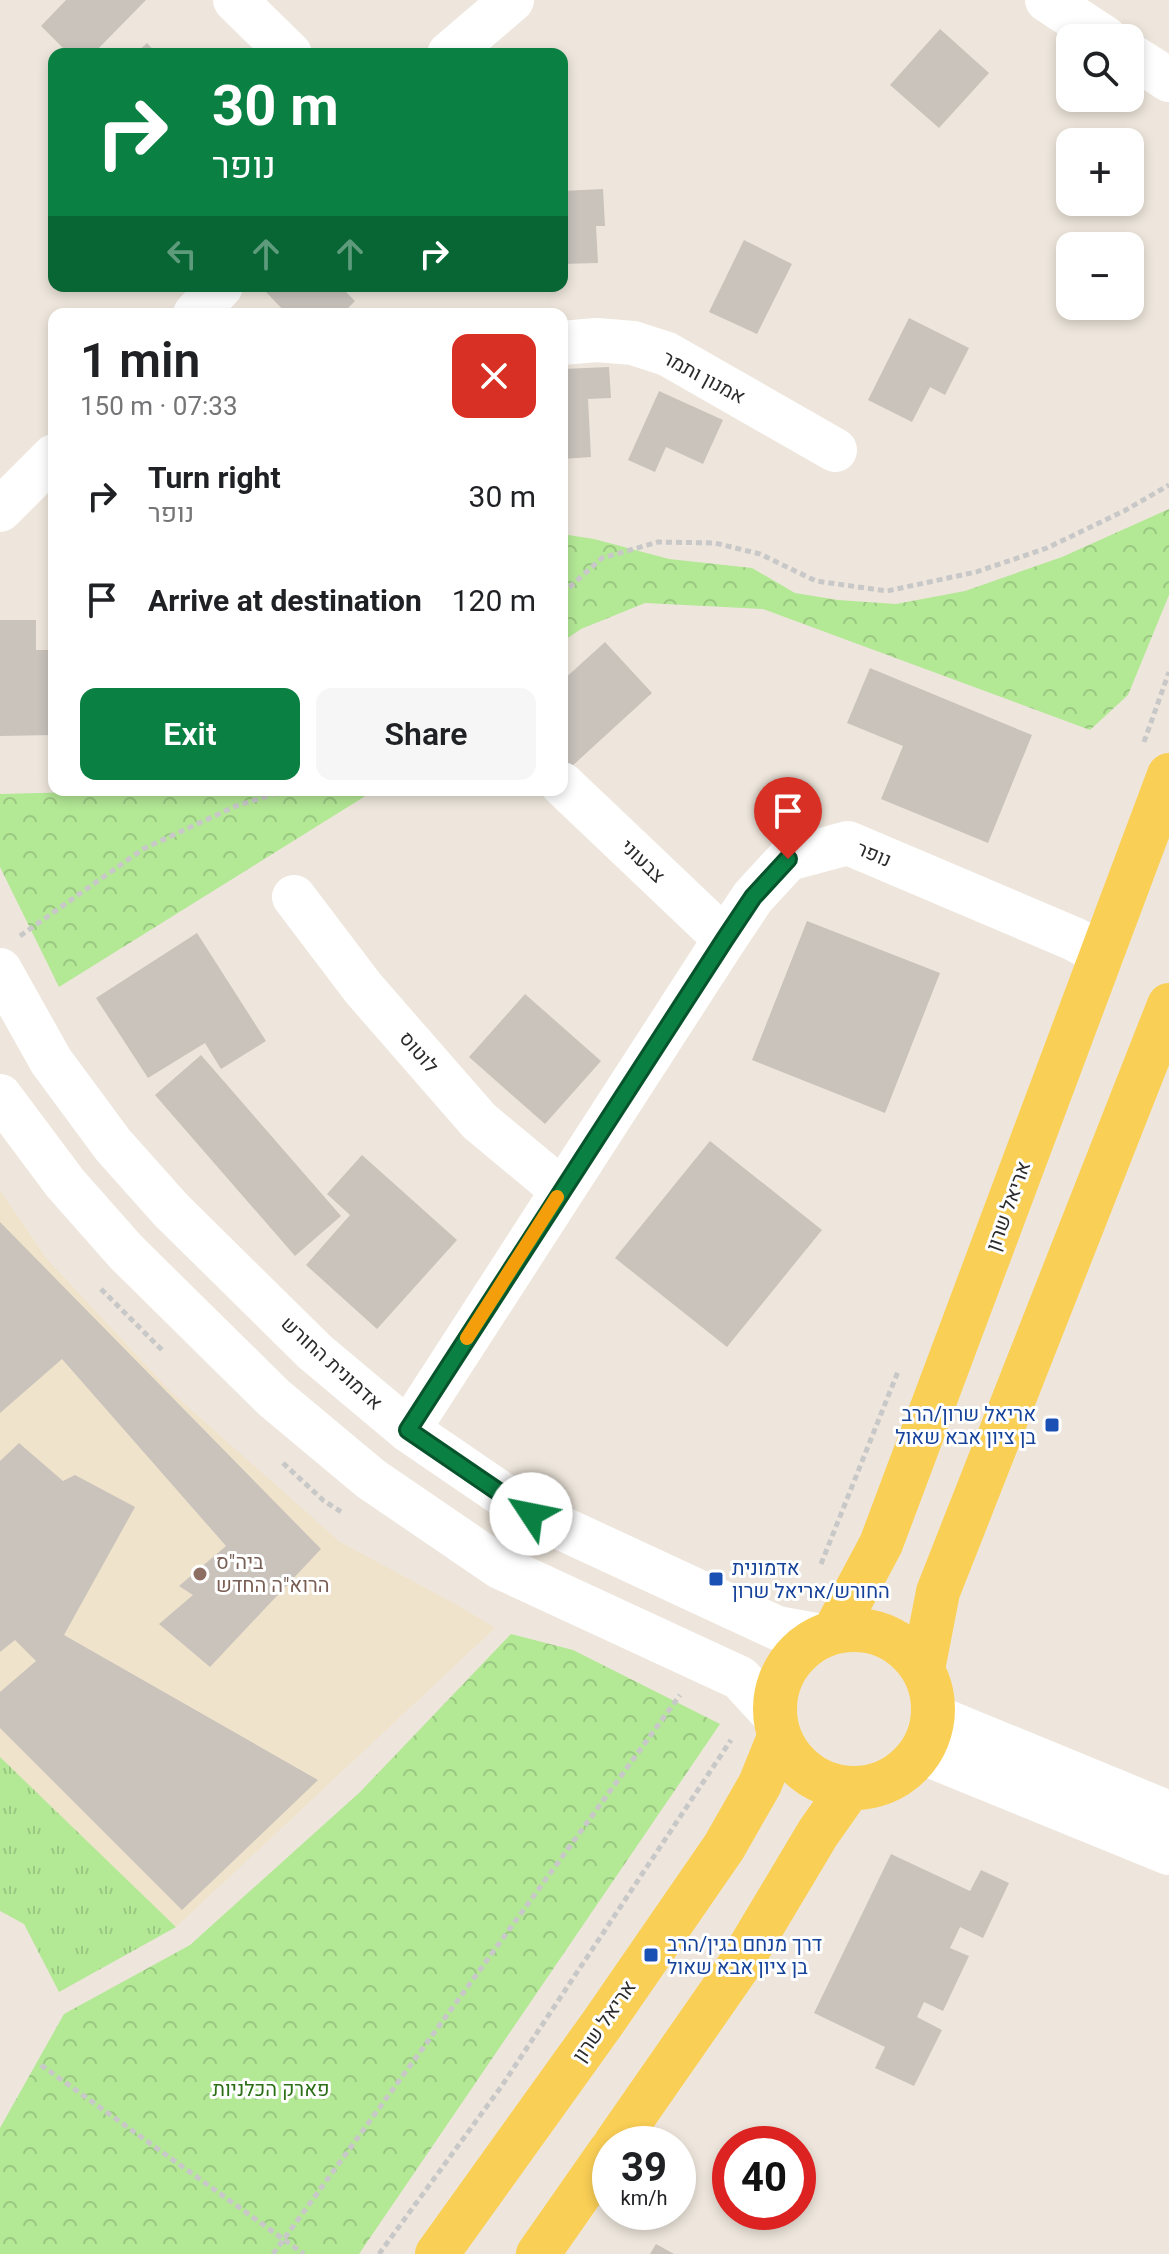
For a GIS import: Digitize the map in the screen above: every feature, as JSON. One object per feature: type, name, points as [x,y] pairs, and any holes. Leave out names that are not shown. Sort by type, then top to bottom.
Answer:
[{"type":"main road","name":"אריאל שרון","points":[[828,1634],[881,1544],[1102,954],[1156,760]]},
{"type":"main road","points":[[923,1669],[938,1592],[1169,1005]]},
{"type":"main road","points":[[860,1630],[885,1636],[907,1649],[923,1669],[931,1688],[927,1734],[909,1766],[891,1779],[871,1787],[849,1789],[826,1784],[806,1773],[790,1757],[771,1716],[785,1668],[800,1649],[828,1634],[860,1630]]},
{"type":"main road","name":"אריאל שרון","points":[[437,2254],[724,1847],[760,1784],[771,1716]]},
{"type":"main road","points":[[628,2126],[738,1967],[818,1833],[849,1789]]},
{"type":"main road","points":[[538,2254],[592,2177]]},
{"type":"street","points":[[235,0],[284,48]]},
{"type":"street","points":[[456,48],[512,0]]},
{"type":"street","points":[[1047,0],[1084,24]]},
{"type":"street","points":[[1144,64],[1169,80]]},
{"type":"street","name":"אמנון ותמר","points":[[568,342],[597,340],[633,343],[667,354],[835,450]]},
{"type":"street","points":[[0,510],[48,462]]},
{"type":"street","name":"צבעוני","points":[[568,790],[725,939]]},
{"type":"street","name":"נופר","points":[[408,1430],[725,939],[753,897],[788,859],[848,843],[1074,939],[1102,954]]},
{"type":"street","name":"לוטוס","points":[[294,897],[363,988],[479,1121],[562,1190]]},
{"type":"street","name":"אדמונית החורש","points":[[6,956],[51,1061],[113,1145],[171,1210],[315,1352],[408,1430],[531,1514],[777,1628],[828,1634]]},
{"type":"street","points":[[0,1096],[65,1183],[126,1252],[274,1398],[371,1479],[500,1567],[740,1678],[771,1716]]},
{"type":"street","points":[[927,1734],[1169,1813]]},
{"type":"street","points":[[927,1734],[1169,1853]]},
{"type":"path","points":[[568,589],[602,558],[658,542],[715,543],[760,554],[816,581],[887,591],[976,572],[1047,548],[1124,511],[1169,485]]},
{"type":"path","points":[[1156,760],[1169,672]]},
{"type":"path","points":[[6,956],[143,849],[236,806],[267,796]]},
{"type":"path","points":[[817,1572],[901,1366]]},
{"type":"path","points":[[273,2254],[705,1662]]},
{"type":"path","points":[[379,2254],[771,1716]]},
{"type":"path","points":[[41,2065],[304,2254]]},
{"type":"shaded area","name":"ביה\"ס הרוא\"ה החדש","points":[[0,1190],[46,1258],[170,1391],[340,1542],[495,1628],[176,1927],[0,1757]]},
{"type":"green space","points":[[1169,509],[1169,595],[1128,695],[1090,730],[763,609],[645,603],[581,629],[568,638],[568,535],[669,559],[752,568],[795,593],[896,604],[965,591],[1062,557]]},
{"type":"green space","points":[[0,794],[365,796],[59,987],[0,867]]},
{"type":"green space","name":"פארק הכלניות","points":[[511,1634],[573,1650],[720,1724],[359,2254],[0,2254],[0,2128],[64,2014],[190,1945],[360,1792]]},
{"type":"green space","points":[[0,1757],[176,1927],[59,1992],[24,1924],[0,1911]]},
{"type":"building","points":[[66,0],[146,0],[99,48],[63,48],[41,26]]},
{"type":"building","points":[[940,29],[989,73],[939,128],[890,85]]},
{"type":"building","points":[[603,189],[605,226],[596,226],[598,263],[568,264],[568,191]]},
{"type":"building","points":[[744,240],[792,264],[757,334],[709,312]]},
{"type":"building","points":[[266,292],[346,292],[355,301],[348,308],[281,308]]},
{"type":"building","points":[[909,318],[969,348],[945,395],[930,387],[912,422],[868,400]]},
{"type":"building","points":[[609,367],[611,398],[588,399],[591,457],[568,459],[568,369]]},
{"type":"building","points":[[659,391],[723,420],[703,464],[666,447],[655,472],[628,460]]},
{"type":"building","points":[[0,620],[36,620],[36,650],[48,650],[48,735],[0,736]]},
{"type":"building","points":[[605,642],[652,693],[571,767],[568,764],[568,676]]},
{"type":"building","points":[[870,668],[1032,735],[988,843],[881,799],[903,746],[847,723]]},
{"type":"building","points":[[807,921],[940,973],[885,1113],[752,1060]]},
{"type":"building","points":[[197,933],[266,1041],[221,1069],[205,1043],[148,1078],[96,998]]},
{"type":"building","points":[[525,994],[601,1061],[545,1124],[469,1057]]},
{"type":"building","points":[[201,1055],[341,1216],[295,1256],[155,1095]]},
{"type":"building","points":[[710,1141],[822,1230],[727,1347],[615,1258]]},
{"type":"building","points":[[362,1155],[457,1240],[377,1329],[306,1265],[350,1215],[327,1194]]},
{"type":"building","points":[[0,1222],[321,1549],[210,1667],[159,1624],[193,1595],[179,1586],[226,1546],[62,1359],[0,1413]]},
{"type":"building","points":[[19,1443],[63,1481],[75,1475],[135,1507],[64,1635],[318,1780],[182,1910],[0,1728],[0,1692],[36,1661],[15,1640],[0,1652],[0,1461]]},
{"type":"building","points":[[891,1854],[970,1891],[981,1870],[1009,1883],[983,1938],[960,1927],[950,1948],[969,1956],[943,2011],[924,2002],[917,2017],[942,2030],[914,2086],[875,2068],[885,2047],[814,2013]]},
{"type":"building","points":[[656,2244],[674,2254],[650,2254]]},
{"type":"slow traffic","points":[[467,1338],[557,1197]]},
{"type":"place","name":"אריאל שרון/הרב בן ציון אבא שאול","points":[[1052,1425]]},
{"type":"place","name":"ביה\"ס הרוא\"ה החדש","points":[[200,1574]]},
{"type":"place","name":"אדמונית החורש/אריאל שרון","points":[[716,1579]]},
{"type":"place","name":"דרך מנחם בגין/הרב בן ציון אבא שאול","points":[[651,1955]]},
{"type":"route","points":[[531,1514],[408,1430],[725,939],[753,897],[788,859]]}]
